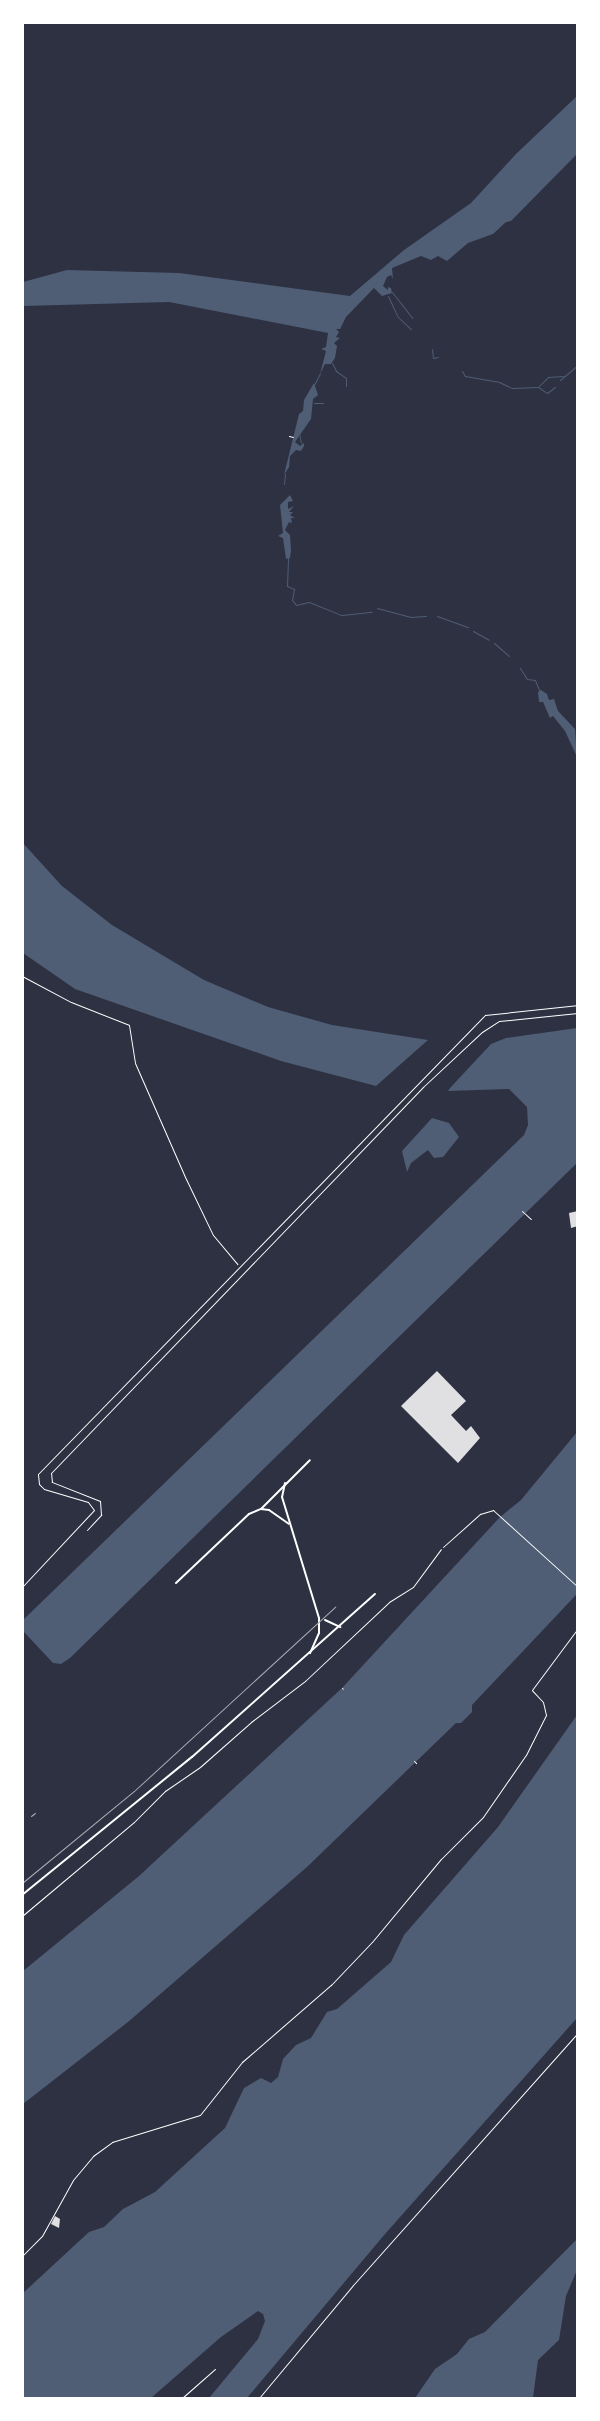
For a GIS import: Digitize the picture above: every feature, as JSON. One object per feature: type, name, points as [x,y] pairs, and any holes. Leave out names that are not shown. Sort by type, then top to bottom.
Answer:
[{"type":"street","points":[[176,1583],[249,1514],[261,1509],[310,1460]]},
{"type":"street","points":[[286,1482],[282,1497],[319,1620],[309,1655]]},
{"type":"street","points":[[261,1509],[269,1510],[290,1526]]},
{"type":"street","points":[[22,1895],[192,1757],[309,1655],[375,1594]]},
{"type":"street","points":[[325,1620],[340,1627]]},
{"type":"lane","points":[[22,1587],[94,1510],[88,1502],[44,1489],[38,1484],[38,1474],[485,1015],[578,1005]]},
{"type":"lane","points":[[443,1547],[480,1514],[493,1510],[578,1588]]},
{"type":"lane","points":[[319,1625],[325,1620]]},
{"type":"lane","points":[[259,2398],[354,2284],[578,2033]]},
{"type":"path","points":[[289,436],[293,437]]},
{"type":"path","points":[[22,976],[71,1002],[129,1025],[135,1063],[186,1178],[213,1235],[239,1267]]},
{"type":"path","points":[[49,1478],[424,1086],[482,1032],[499,1021],[578,1013]]},
{"type":"path","points":[[522,1211],[531,1219]]},
{"type":"path","points":[[22,1916],[134,1822],[166,1791],[200,1767],[250,1722],[305,1680],[389,1602],[413,1587],[443,1547]]},
{"type":"path","points":[[22,2256],[42,2236],[74,2180],[93,2156],[112,2142],[200,2116],[242,2062],[331,1985],[372,1942],[441,1859],[483,1817],[526,1755],[546,1715],[543,1702],[532,1690],[578,1628]]},
{"type":"path","points":[[182,2398],[215,2369]]},
{"type":"water","points":[[577,96],[577,154],[511,221],[506,222],[493,234],[468,243],[447,261],[438,256],[431,260],[421,256],[392,268],[393,279],[391,275],[387,277],[383,286],[388,290],[388,287],[391,288],[392,293],[382,296],[374,288],[346,317],[340,329],[336,329],[339,332],[336,337],[340,338],[334,343],[337,346],[335,358],[331,364],[325,364],[320,374],[326,351],[321,349],[326,347],[328,333],[169,302],[23,306],[23,282],[67,270],[179,273],[350,296],[404,250],[471,203],[516,154]]},
{"type":"water","points":[[314,383],[318,395],[313,399],[311,419],[295,442],[300,446],[304,443],[304,446],[301,451],[296,450],[290,456],[289,467],[284,475],[299,414],[303,411],[304,400]]},
{"type":"water","points":[[290,495],[293,501],[288,502],[288,509],[294,506],[289,512],[293,512],[290,515],[295,518],[291,518],[292,523],[289,522],[285,530],[290,535],[291,550],[290,558],[286,559],[283,538],[278,536],[283,533],[280,505]]},
{"type":"water","points":[[541,690],[547,694],[549,700],[554,699],[558,711],[575,729],[577,757],[565,731],[553,716],[550,718],[543,702],[539,702],[538,692]]},
{"type":"water","points":[[22,842],[62,886],[112,925],[204,980],[268,1007],[332,1025],[428,1040],[376,1086],[281,1061],[75,989],[23,953]]},
{"type":"water","points":[[577,1028],[577,1163],[70,1658],[61,1664],[53,1663],[23,1631],[23,1620],[524,1135],[528,1125],[527,1107],[509,1089],[448,1091],[450,1088],[491,1044],[506,1038]]},
{"type":"water","points":[[432,1118],[449,1123],[459,1137],[443,1157],[434,1158],[428,1150],[411,1163],[407,1172],[402,1151]]},
{"type":"water","points":[[577,1432],[578,1592],[575,1596],[472,1705],[472,1712],[461,1723],[456,1723],[307,1867],[128,2022],[23,2104],[23,1971],[139,1876],[342,1688],[500,1517],[521,1500]]},
{"type":"water","points":[[577,1715],[577,2018],[385,2234],[247,2398],[209,2398],[258,2339],[265,2321],[263,2314],[258,2311],[221,2337],[151,2398],[23,2398],[23,2293],[89,2232],[104,2227],[123,2209],[155,2192],[225,2128],[244,2088],[261,2078],[271,2083],[278,2077],[283,2059],[296,2045],[311,2038],[327,2012],[337,2009],[391,1962],[404,1935],[498,1827]]},
{"type":"water","points":[[577,2239],[577,2270],[566,2296],[559,2340],[538,2360],[533,2398],[415,2398],[435,2369],[457,2354],[469,2339],[485,2332]]},
{"type":"building","points":[[578,1211],[578,1226],[571,1228],[569,1213]]},
{"type":"building","points":[[437,1371],[466,1401],[451,1415],[466,1431],[471,1426],[480,1438],[458,1463],[401,1406]]},
{"type":"building","points":[[55,2216],[60,2219],[59,2228],[51,2224]]},
{"type":"waterway","points":[[392,292],[412,318]]},
{"type":"waterway","points":[[388,296],[398,317],[411,329]]},
{"type":"waterway","points":[[432,349],[433,358],[438,357]]},
{"type":"waterway","points":[[332,363],[336,371],[346,378],[346,386]]},
{"type":"waterway","points":[[560,380],[578,365]]},
{"type":"waterway","points":[[462,371],[465,376],[499,382],[512,388],[538,387],[547,393],[555,387]]},
{"type":"waterway","points":[[314,385],[320,373]]},
{"type":"waterway","points":[[539,386],[548,377],[563,376]]},
{"type":"waterway","points":[[314,403],[323,403]]},
{"type":"waterway","points":[[299,433],[301,443]]},
{"type":"waterway","points":[[284,484],[285,474]]},
{"type":"waterway","points":[[288,558],[287,586],[294,589],[292,600],[296,605],[309,602],[342,615],[372,612]]},
{"type":"waterway","points":[[377,608],[410,617],[426,616]]},
{"type":"waterway","points":[[437,616],[468,627]]},
{"type":"waterway","points":[[473,631],[489,640]]},
{"type":"waterway","points":[[494,643],[509,656]]},
{"type":"waterway","points":[[520,668],[527,679],[535,680],[539,690]]},
{"type":"railway","points":[[22,1883],[134,1791],[335,1607]]},
{"type":"railway","points":[[31,1816],[35,1813]]}]
